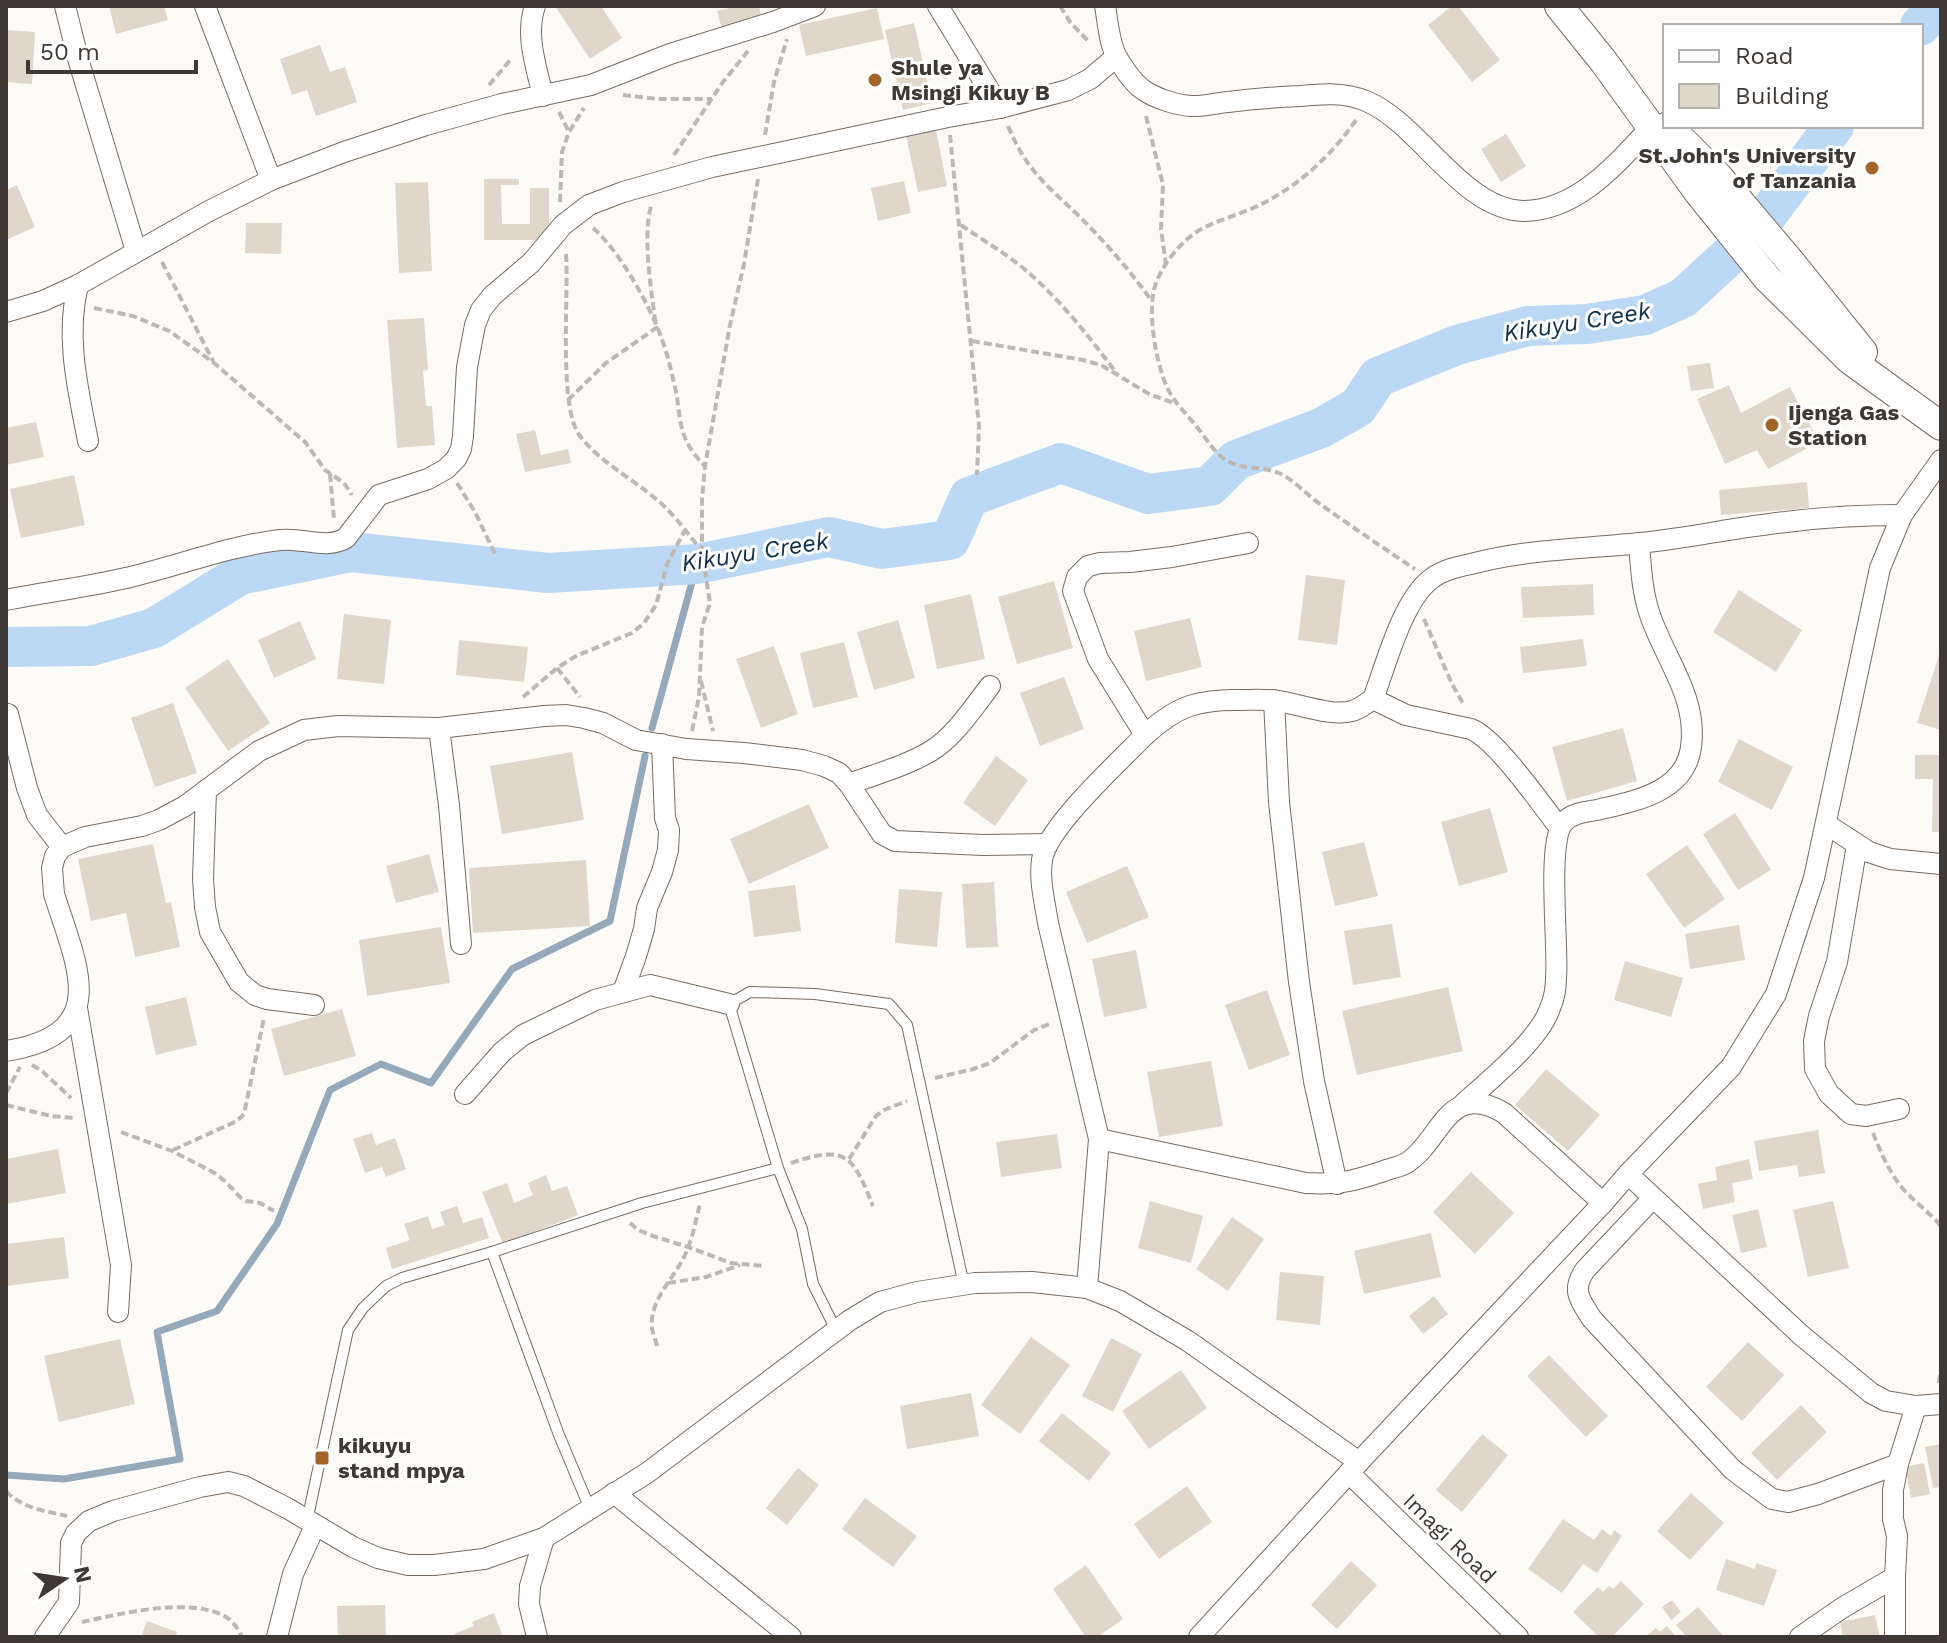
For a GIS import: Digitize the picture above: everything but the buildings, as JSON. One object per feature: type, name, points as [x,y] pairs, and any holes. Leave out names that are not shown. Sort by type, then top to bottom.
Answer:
[{"type":"street","points":[[65,6],[79,62],[144,246]]},
{"type":"street","points":[[205,6],[271,180]]},
{"type":"street","points":[[535,6],[529,22],[543,96]]},
{"type":"street","points":[[938,6],[1000,108]]},
{"type":"street","points":[[1105,6],[1114,59],[1143,90],[1191,106],[1321,94],[1349,95],[1368,101],[1391,115],[1452,174],[1482,197],[1506,208],[1522,211],[1540,209],[1568,199],[1594,185],[1661,125],[1559,6]]},
{"type":"street","points":[[6,312],[75,294],[144,246],[209,211],[271,180],[344,152],[502,104],[597,87],[670,54],[787,13]]},
{"type":"street","points":[[6,600],[127,578],[249,544],[299,539],[314,543],[342,541],[379,495],[428,479],[456,459],[461,449],[467,367],[481,310],[492,296],[531,263],[568,220],[589,205],[712,167],[1000,108],[1068,90],[1090,79],[1114,59]]},
{"type":"street","points":[[1663,128],[1708,184],[1767,278],[1850,360],[1941,426]]},
{"type":"street","points":[[1708,184],[1790,261],[1859,346],[1889,390]]},
{"type":"street","points":[[75,294],[71,331],[88,441]]},
{"type":"street","points":[[1199,1637],[1731,1067],[1776,994],[1814,878],[1880,568],[1902,515],[1941,460]]},
{"type":"street","points":[[1087,1288],[1099,1139],[1048,923],[1042,858],[1047,844],[1075,807],[1145,735],[1170,715],[1194,703],[1223,699],[1274,700],[1339,713],[1355,710],[1373,699],[1403,616],[1413,600],[1430,579],[1450,569],[1502,555],[1639,543],[1852,515],[1902,515]]},
{"type":"street","points":[[1145,735],[1098,659],[1073,591],[1077,577],[1088,566],[1100,563],[1172,557],[1248,543]]},
{"type":"street","points":[[1099,1139],[1306,1183],[1349,1182],[1407,1163],[1450,1112],[1461,1106],[1537,1034],[1550,1009],[1556,979],[1555,852],[1559,827],[1572,815],[1638,800],[1658,792],[1680,774],[1691,750],[1691,717],[1679,678],[1649,614],[1643,590],[1639,543]]},
{"type":"street","points":[[849,784],[933,750],[990,686]]},
{"type":"street","points":[[1373,699],[1406,715],[1480,733],[1496,748],[1559,827]]},
{"type":"street","points":[[1274,700],[1279,802],[1299,982],[1314,1081],[1337,1184]]},
{"type":"street","points":[[8,714],[37,815],[62,847]]},
{"type":"street","points":[[13,1054],[46,1041],[71,1021],[77,1008],[79,974],[52,881],[55,856],[62,847],[85,837],[159,820],[185,806],[259,751],[304,730],[363,726],[439,728],[566,715],[603,723],[636,740],[686,749],[802,760],[839,773],[882,834],[895,841],[1047,844]]},
{"type":"street","points":[[439,728],[461,944]]},
{"type":"street","points":[[623,992],[644,929],[647,908],[668,850],[662,744]]},
{"type":"street","points":[[206,790],[203,879],[210,932],[239,982],[255,995],[314,1005]]},
{"type":"street","points":[[1826,824],[1869,852],[1890,859],[1941,864]]},
{"type":"street","points":[[1857,845],[1837,962],[1814,1041],[1815,1069],[1829,1094],[1851,1114],[1866,1116],[1899,1109]]},
{"type":"street","points":[[465,1094],[502,1052],[523,1035],[595,1000],[650,985],[729,1004]]},
{"type":"street","points":[[77,1008],[121,1265],[118,1312]]},
{"type":"street","points":[[1461,1106],[1484,1104],[1504,1113],[1603,1203]]},
{"type":"street","points":[[1628,1174],[1801,1335],[1850,1376],[1886,1401],[1916,1406],[1941,1404]]},
{"type":"street","points":[[1653,1198],[1578,1281],[1581,1302],[1592,1319],[1733,1470],[1772,1499],[1788,1502],[1818,1494],[1898,1464]]},
{"type":"street","name":"Imagi Road","points":[[89,1521],[113,1511],[228,1482],[244,1486],[378,1558],[408,1565],[484,1559],[544,1538],[647,1473],[836,1330],[880,1302],[917,1292],[964,1285],[1032,1282],[1087,1288],[1120,1301],[1188,1341],[1354,1468],[1518,1637]]},
{"type":"street","points":[[1895,1637],[1897,1536],[1893,1519],[1893,1490],[1916,1406]]},
{"type":"street","points":[[614,1493],[791,1637]]},
{"type":"street","points":[[41,1636],[69,1602],[71,1543],[76,1533],[89,1521]]},
{"type":"street","points":[[277,1637],[293,1574],[311,1523]]},
{"type":"street","points":[[537,1637],[529,1604],[530,1586],[544,1538]]},
{"type":"street","points":[[1800,1637],[1895,1577]]},
{"type":"lane","points":[[836,1330],[813,1284],[802,1229],[778,1168],[729,1004],[750,992],[815,994],[889,1004],[907,1025],[964,1285]]},
{"type":"lane","points":[[311,1523],[348,1330],[363,1308],[386,1286],[425,1269],[492,1252],[621,1210],[778,1168]]},
{"type":"lane","points":[[492,1252],[559,1435],[590,1509]]},
{"type":"path","points":[[1060,6],[1083,37],[1114,59]]},
{"type":"path","points":[[656,328],[650,278],[648,216],[657,182],[723,82],[787,13]]},
{"type":"path","points":[[686,749],[695,722],[702,627],[710,603],[702,551],[705,466],[787,13]]},
{"type":"path","points":[[467,114],[531,35]]},
{"type":"path","points":[[702,551],[665,507],[611,466],[579,436],[572,422],[568,400],[568,220],[559,202],[562,152],[569,132],[597,87],[619,95],[712,99]]},
{"type":"path","points":[[1143,90],[1144,109],[1163,185],[1161,229],[1166,265]]},
{"type":"path","points":[[1368,101],[1348,131],[1317,167],[1279,195],[1195,233],[1179,247],[1155,286],[1153,302],[1157,360],[1176,403],[1220,457],[1232,464],[1281,474],[1430,579]]},
{"type":"path","points":[[1000,108],[1025,161],[1122,261],[1153,302]]},
{"type":"path","points":[[948,117],[979,426],[977,475]]},
{"type":"path","points":[[568,220],[606,239],[623,263],[666,351],[686,441],[705,466]]},
{"type":"path","points":[[961,225],[1020,266],[1044,287],[1075,319],[1117,374]]},
{"type":"path","points":[[144,246],[213,362]]},
{"type":"path","points":[[75,294],[169,331],[213,362],[305,442],[325,470],[344,483],[367,512]]},
{"type":"path","points":[[568,400],[606,363],[656,328]]},
{"type":"path","points":[[972,341],[1101,365],[1149,394],[1176,403]]},
{"type":"path","points":[[446,469],[475,512],[495,554]]},
{"type":"path","points":[[330,474],[333,542]]},
{"type":"path","points":[[500,723],[521,698],[557,668],[576,656],[632,633],[644,623],[656,605],[667,564],[685,530]]},
{"type":"path","points":[[1413,600],[1434,639],[1452,684],[1480,733]]},
{"type":"path","points":[[700,675],[720,752]]},
{"type":"path","points":[[172,1151],[237,1121],[244,1114],[267,999]]},
{"type":"path","points":[[849,1159],[876,1116],[884,1110],[908,1100],[937,1076],[990,1063],[1034,1030],[1070,1017]]},
{"type":"path","points":[[13,1054],[42,1071],[95,1116],[213,1172],[246,1201],[260,1203],[274,1211]]},
{"type":"path","points":[[6,1093],[15,1080],[13,1054]]},
{"type":"path","points":[[6,1105],[51,1116],[95,1116]]},
{"type":"path","points":[[1866,1116],[1885,1162],[1901,1187],[1941,1226]]},
{"type":"path","points":[[778,1168],[823,1155],[839,1154],[849,1159],[861,1174],[873,1206]]},
{"type":"path","points":[[657,1346],[652,1318],[688,1247],[704,1187]]},
{"type":"path","points":[[621,1210],[638,1230],[653,1236],[731,1263],[763,1266]]},
{"type":"path","points":[[668,1283],[706,1277],[742,1265]]},
{"type":"path","points":[[6,1491],[27,1506],[89,1521]]},
{"type":"path","points":[[41,1636],[65,1625],[182,1607],[227,1618],[242,1637]]},
{"type":"waterway","name":"Kikuyu Creek","points":[[1922,24],[1938,6]]},
{"type":"waterway","name":"Kikuyu Creek","points":[[6,647],[91,646],[154,628],[240,575],[351,552],[548,573],[697,564],[829,537],[882,549],[950,540],[969,497],[1061,463],[1148,494],[1210,486],[1236,460],[1321,428],[1358,407],[1378,377],[1457,345],[1528,326],[1587,324],[1645,315],[1683,298],[1731,254],[1767,215],[1832,128]]},
{"type":"waterway","points":[[652,728],[697,564]]},
{"type":"waterway","points":[[6,1475],[64,1479],[180,1459],[157,1332],[217,1311],[277,1224],[330,1090],[381,1064],[431,1083],[512,969],[610,921],[645,756]]},
{"type":"place","name":"Shule ya Msingi Kikuy B","points":[[875,80]]},
{"type":"place","name":"St.John's University of Tanzania","points":[[1872,168]]},
{"type":"place","name":"Ijenga Gas Station","points":[[1772,425]]},
{"type":"place","name":"kikuyu stand mpya","points":[[322,1458]]}]
